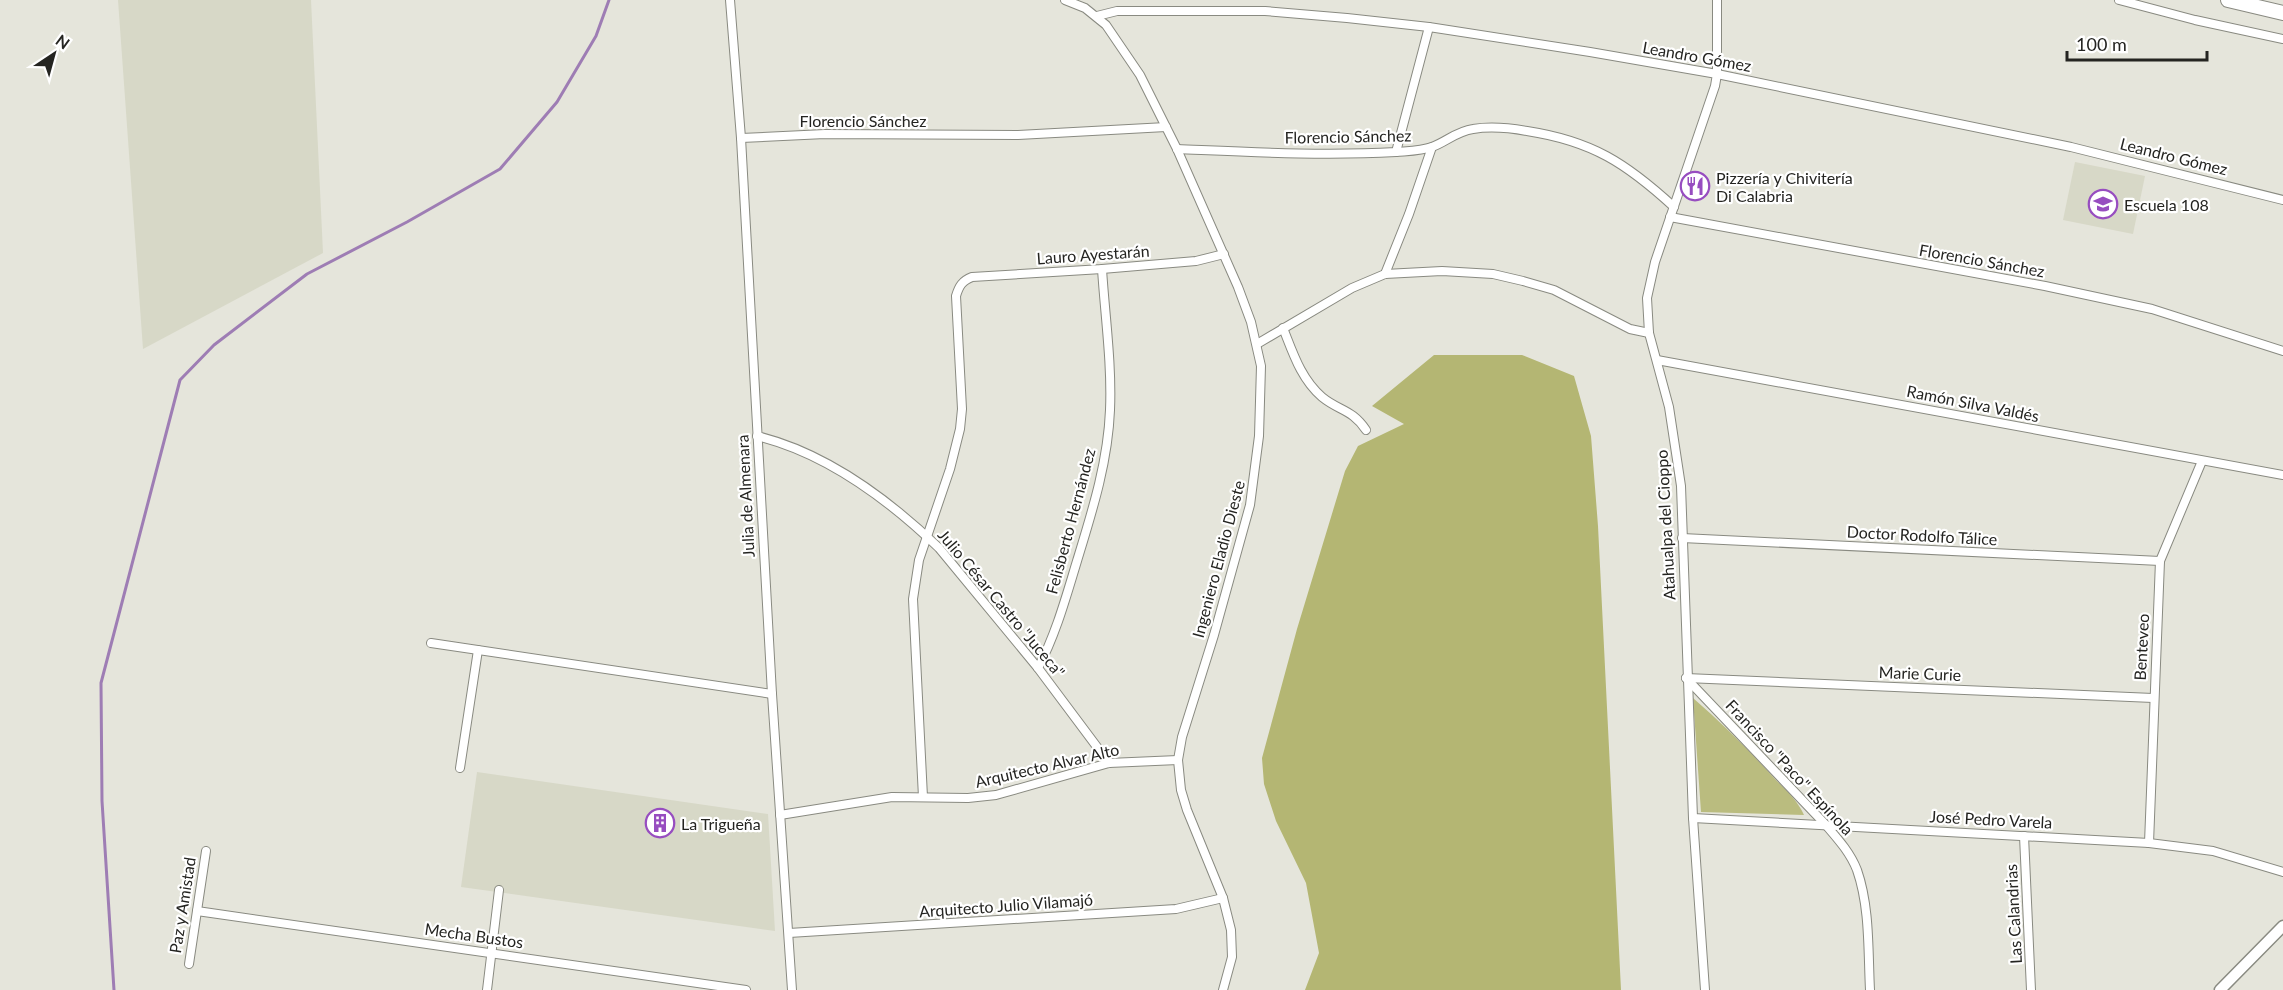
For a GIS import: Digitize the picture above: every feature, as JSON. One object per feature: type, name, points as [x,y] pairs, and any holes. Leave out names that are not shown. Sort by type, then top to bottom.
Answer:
[{"type":"highway","points":[[2228,0],[2283,13]]},
{"type":"street","name":"Julia de Almenara","points":[[730,0],[741,138],[772,694],[792,990]]},
{"type":"street","name":"Ingeniero Eladio Dieste","points":[[1065,0],[1097,16],[1116,36],[1128,55],[1177,149],[1224,254],[1251,322],[1261,366],[1259,436],[1254,484],[1214,635],[1182,737],[1178,760],[1181,790],[1187,810],[1223,898],[1231,930],[1230,968],[1222,990]]},
{"type":"street","name":"Atahualpa del Cioppo","points":[[1705,990],[1686,678],[1681,486],[1669,407],[1649,333],[1647,298],[1655,262],[1710,104],[1717,74],[1717,0]]},
{"type":"street","points":[[2119,0],[2195,20],[2283,39]]},
{"type":"street","name":"Leandro Gómez","points":[[1097,16],[1118,11],[1264,11],[1429,27],[1717,74],[2071,147],[2283,200]]},
{"type":"street","points":[[1396,152],[1429,27]]},
{"type":"street","name":"Florencio Sánchez","points":[[741,138],[825,134],[1018,135],[1166,127]]},
{"type":"street","name":"Florencio Sánchez","points":[[1177,149],[1336,154],[1396,152],[1432,147],[1461,131],[1487,127],[1514,129],[1564,137],[1589,146],[1625,166],[1674,207]]},
{"type":"street","points":[[1385,274],[1432,147]]},
{"type":"street","name":"Florencio Sánchez","points":[[1670,217],[2044,286],[2152,309],[2283,351]]},
{"type":"street","name":"Lauro Ayestarán","points":[[926,535],[950,469],[960,429],[963,409],[956,296],[958,288],[965,279],[1196,261],[1224,254]]},
{"type":"street","name":"Felisberto Hernández","points":[[1038,668],[1048,649],[1102,475],[1111,409],[1102,269]]},
{"type":"street","points":[[1257,344],[1352,288],[1385,274],[1442,271],[1523,280],[1554,290],[1630,329],[1649,333]]},
{"type":"street","points":[[1283,328],[1307,382],[1323,398],[1354,415],[1366,430]]},
{"type":"street","name":"Ramón Silva Valdés","points":[[1657,360],[2283,474]]},
{"type":"street","name":"Julio César Castro \"Juceca\"","points":[[757,436],[792,446],[829,464],[872,492],[926,535],[1038,668],[1109,763]]},
{"type":"street","name":"Benteveo","points":[[2149,843],[2160,561],[2202,461]]},
{"type":"street","points":[[923,797],[912,618],[914,581],[926,535]]},
{"type":"street","name":"Doctor Rodolfo Tálice","points":[[1682,538],[2160,561]]},
{"type":"street","points":[[431,642],[772,694]]},
{"type":"street","points":[[460,768],[478,650]]},
{"type":"street","name":"Marie Curie","points":[[1686,678],[2153,698]]},
{"type":"street","name":"Francisco \"Paco\" Espínola","points":[[1686,678],[1846,849],[1856,868],[1863,894],[1870,990]]},
{"type":"street","name":"Arquitecto Alvar Alto","points":[[780,815],[892,797],[968,798],[996,795],[1109,763],[1178,760]]},
{"type":"street","name":"José Pedro Varela","points":[[1693,818],[2149,843],[2213,851],[2283,872]]},
{"type":"street","name":"Las Calandrias","points":[[2024,836],[2031,990]]},
{"type":"street","name":"Paz y Amistad","points":[[189,964],[206,851]]},
{"type":"street","points":[[488,990],[499,890]]},
{"type":"street","name":"Arquitecto Julio Vilamajó","points":[[789,933],[1176,909],[1223,898]]},
{"type":"street","name":"Mecha Bustos","points":[[197,911],[746,990]]},
{"type":"street","points":[[2220,990],[2283,926]]},
{"type":"shaded area","points":[[118,0],[311,0],[323,253],[143,349]]},
{"type":"shaded area","name":"Escuela 108","points":[[2075,162],[2145,176],[2133,234],[2063,220]]},
{"type":"shaded area","points":[[477,772],[768,814],[775,931],[461,887]]},
{"type":"green space","points":[[1434,355],[1522,355],[1574,376],[1591,436],[1598,526],[1621,990],[1305,990],[1319,953],[1306,883],[1276,821],[1264,784],[1262,758],[1297,629],[1345,471],[1358,446],[1404,424],[1372,406]]},
{"type":"green space","points":[[1693,698],[1755,758],[1791,796],[1804,815],[1701,812]]},
{"type":"waterway","points":[[114,990],[102,801],[101,683],[180,380],[214,345],[307,274],[407,222],[500,169],[557,102],[596,36],[609,0]]},
{"type":"place","name":"Pizzería y Chivitería Di Calabria","points":[[1695,186]]},
{"type":"place","name":"Escuela 108","points":[[2103,204]]},
{"type":"place","name":"La Trigueña","points":[[660,823]]}]
